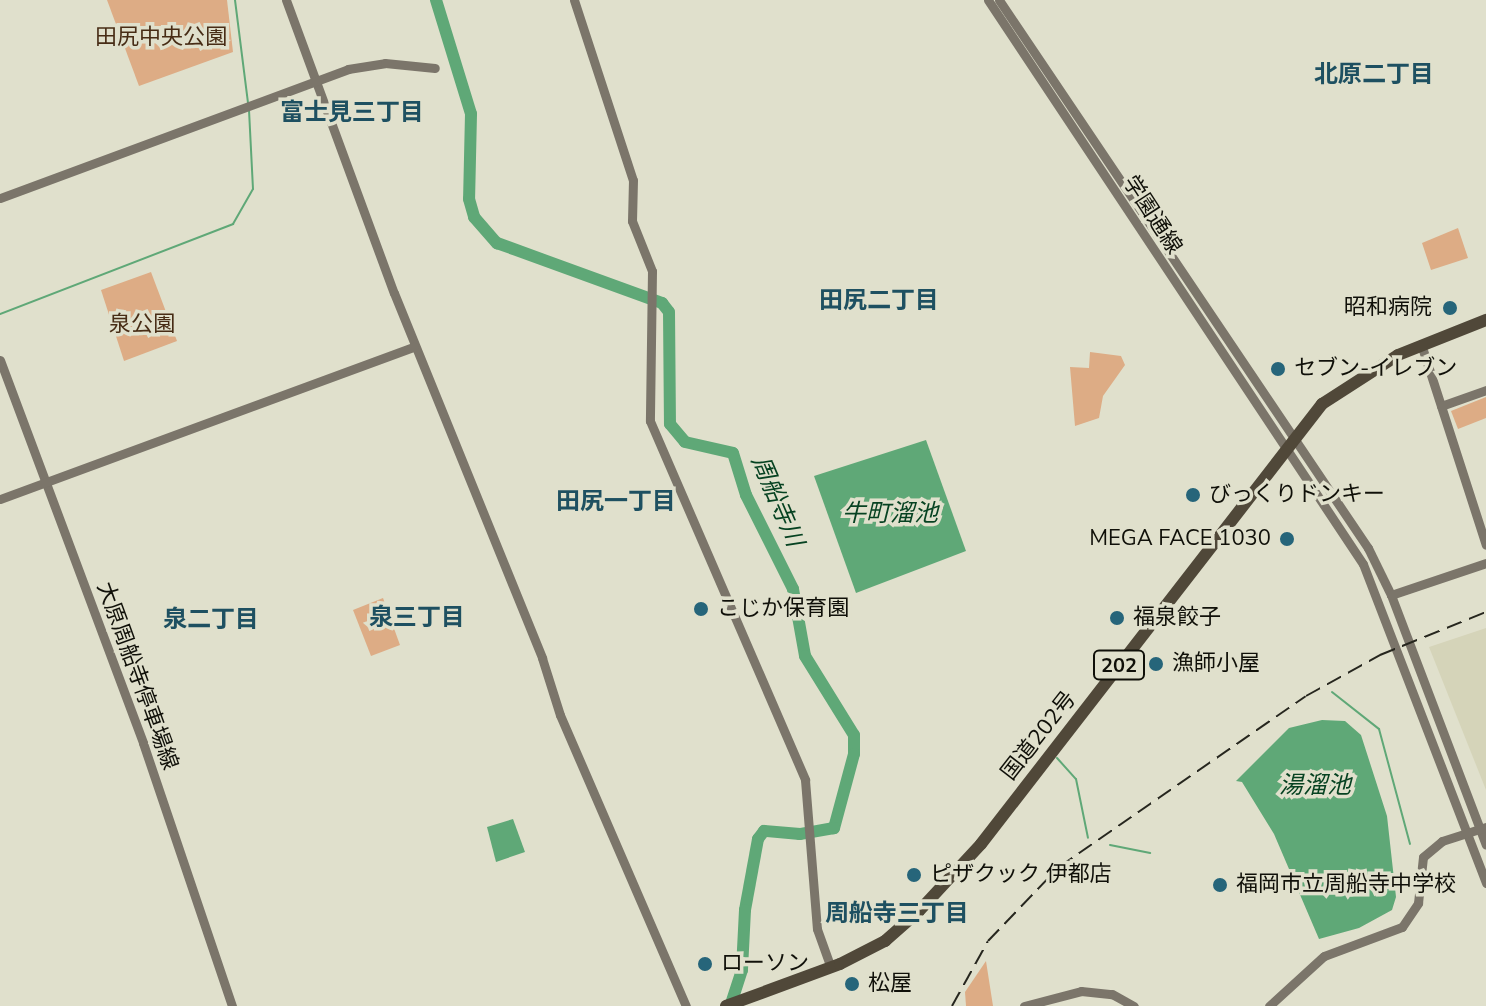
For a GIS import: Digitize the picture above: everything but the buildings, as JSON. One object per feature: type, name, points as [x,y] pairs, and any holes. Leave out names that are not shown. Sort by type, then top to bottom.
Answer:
[{"type":"highway","name":"国道202号","points":[[727,1006],[831,968],[885,941],[951,879],[1322,404],[1421,344],[1486,320]]},
{"type":"street","points":[[286,0],[414,347],[542,658],[560,715],[686,1006]]},
{"type":"street","points":[[574,0],[633,180],[632,221],[654,282],[649,407],[653,432],[805,780],[811,824],[817,929],[831,968]]},
{"type":"street","name":"学園通線","points":[[988,0],[1290,444]]},
{"type":"street","name":"学園通線","points":[[999,0],[1290,444]]},
{"type":"street","points":[[0,198],[315,81],[369,64],[435,68]]},
{"type":"street","points":[[1421,344],[1486,545]]},
{"type":"street","points":[[0,499],[414,347]]},
{"type":"street","name":"大原周船寺停車場線","points":[[0,360],[223,966],[232,1006]]},
{"type":"street","points":[[1441,406],[1486,390]]},
{"type":"street","points":[[1290,444],[1344,510],[1391,595],[1483,828],[1486,845]]},
{"type":"street","points":[[1290,444],[1379,598],[1486,883]]},
{"type":"street","points":[[1391,595],[1486,563]]},
{"type":"street","points":[[1269,1006],[1324,956],[1402,927],[1418,903],[1423,857],[1442,841],[1483,828]]},
{"type":"street","points":[[1024,1006],[1081,991],[1112,994],[1134,1006]]},
{"type":"shaded area","points":[[1486,628],[1486,790],[1429,647]]},
{"type":"green space","name":"田尻中央公園","points":[[107,0],[227,0],[233,52],[139,86]]},
{"type":"green space","points":[[1458,228],[1468,258],[1431,270],[1422,243]]},
{"type":"green space","name":"泉公園","points":[[151,272],[177,341],[124,361],[101,290]]},
{"type":"green space","points":[[1090,352],[1121,356],[1125,365],[1103,396],[1099,418],[1075,426],[1070,367],[1089,368]]},
{"type":"green space","points":[[1486,397],[1486,418],[1458,429],[1451,411]]},
{"type":"green space","points":[[383,598],[400,645],[371,656],[353,610]]},
{"type":"green space","points":[[986,961],[993,1006],[966,1006],[965,992]]},
{"type":"water","name":"牛町溜池","points":[[926,440],[966,551],[856,593],[814,476]]},
{"type":"water","name":"湯溜池","points":[[1322,720],[1345,721],[1361,735],[1387,816],[1396,897],[1392,910],[1359,928],[1319,939],[1274,834],[1242,782],[1236,781],[1289,728]]},
{"type":"water","points":[[513,819],[525,852],[496,862],[487,827]]},
{"type":"waterway","points":[[235,0],[248,103]]},
{"type":"waterway","name":"周船寺川","points":[[436,0],[471,114],[469,199],[474,217],[497,243],[662,303],[669,312],[670,424],[685,442],[733,453],[746,495],[793,589],[805,656],[854,735],[854,754],[834,828],[800,834],[764,831],[758,839],[745,910],[742,970],[730,1006]]},
{"type":"waterway","points":[[0,314],[233,224],[253,189],[249,110]]},
{"type":"waterway","points":[[1332,692],[1379,729],[1410,844]]},
{"type":"waterway","points":[[1057,758],[1076,779],[1088,838]]},
{"type":"waterway","points":[[1110,845],[1150,853]]},
{"type":"railway","points":[[952,1006],[988,941],[1059,867],[1306,696],[1380,655],[1486,612]]},
{"type":"place","name":"昭和病院","points":[[1450,308]]},
{"type":"place","name":"セブン-イレブン","points":[[1278,369]]},
{"type":"place","name":"びっくりドンキー","points":[[1193,495]]},
{"type":"place","name":"MEGA FACE 1030","points":[[1287,539]]},
{"type":"place","name":"こじか保育園","points":[[701,609]]},
{"type":"place","name":"福泉餃子","points":[[1117,618]]},
{"type":"place","name":"漁師小屋","points":[[1156,664]]},
{"type":"place","name":"ピザクック 伊都店","points":[[914,875]]},
{"type":"place","name":"福岡市立周船寺中学校","points":[[1220,885]]},
{"type":"place","name":"ローソン","points":[[705,964]]},
{"type":"place","name":"松屋","points":[[852,984]]},
{"type":"district","name":"北原二丁目","points":[[1374,75]]},
{"type":"district","name":"富士見三丁目","points":[[352,113]]},
{"type":"district","name":"田尻二丁目","points":[[879,301]]},
{"type":"district","name":"田尻一丁目","points":[[616,502]]},
{"type":"district","name":"泉三丁目","points":[[417,618]]},
{"type":"district","name":"泉二丁目","points":[[211,620]]},
{"type":"district","name":"周船寺三丁目","points":[[897,914]]}]
